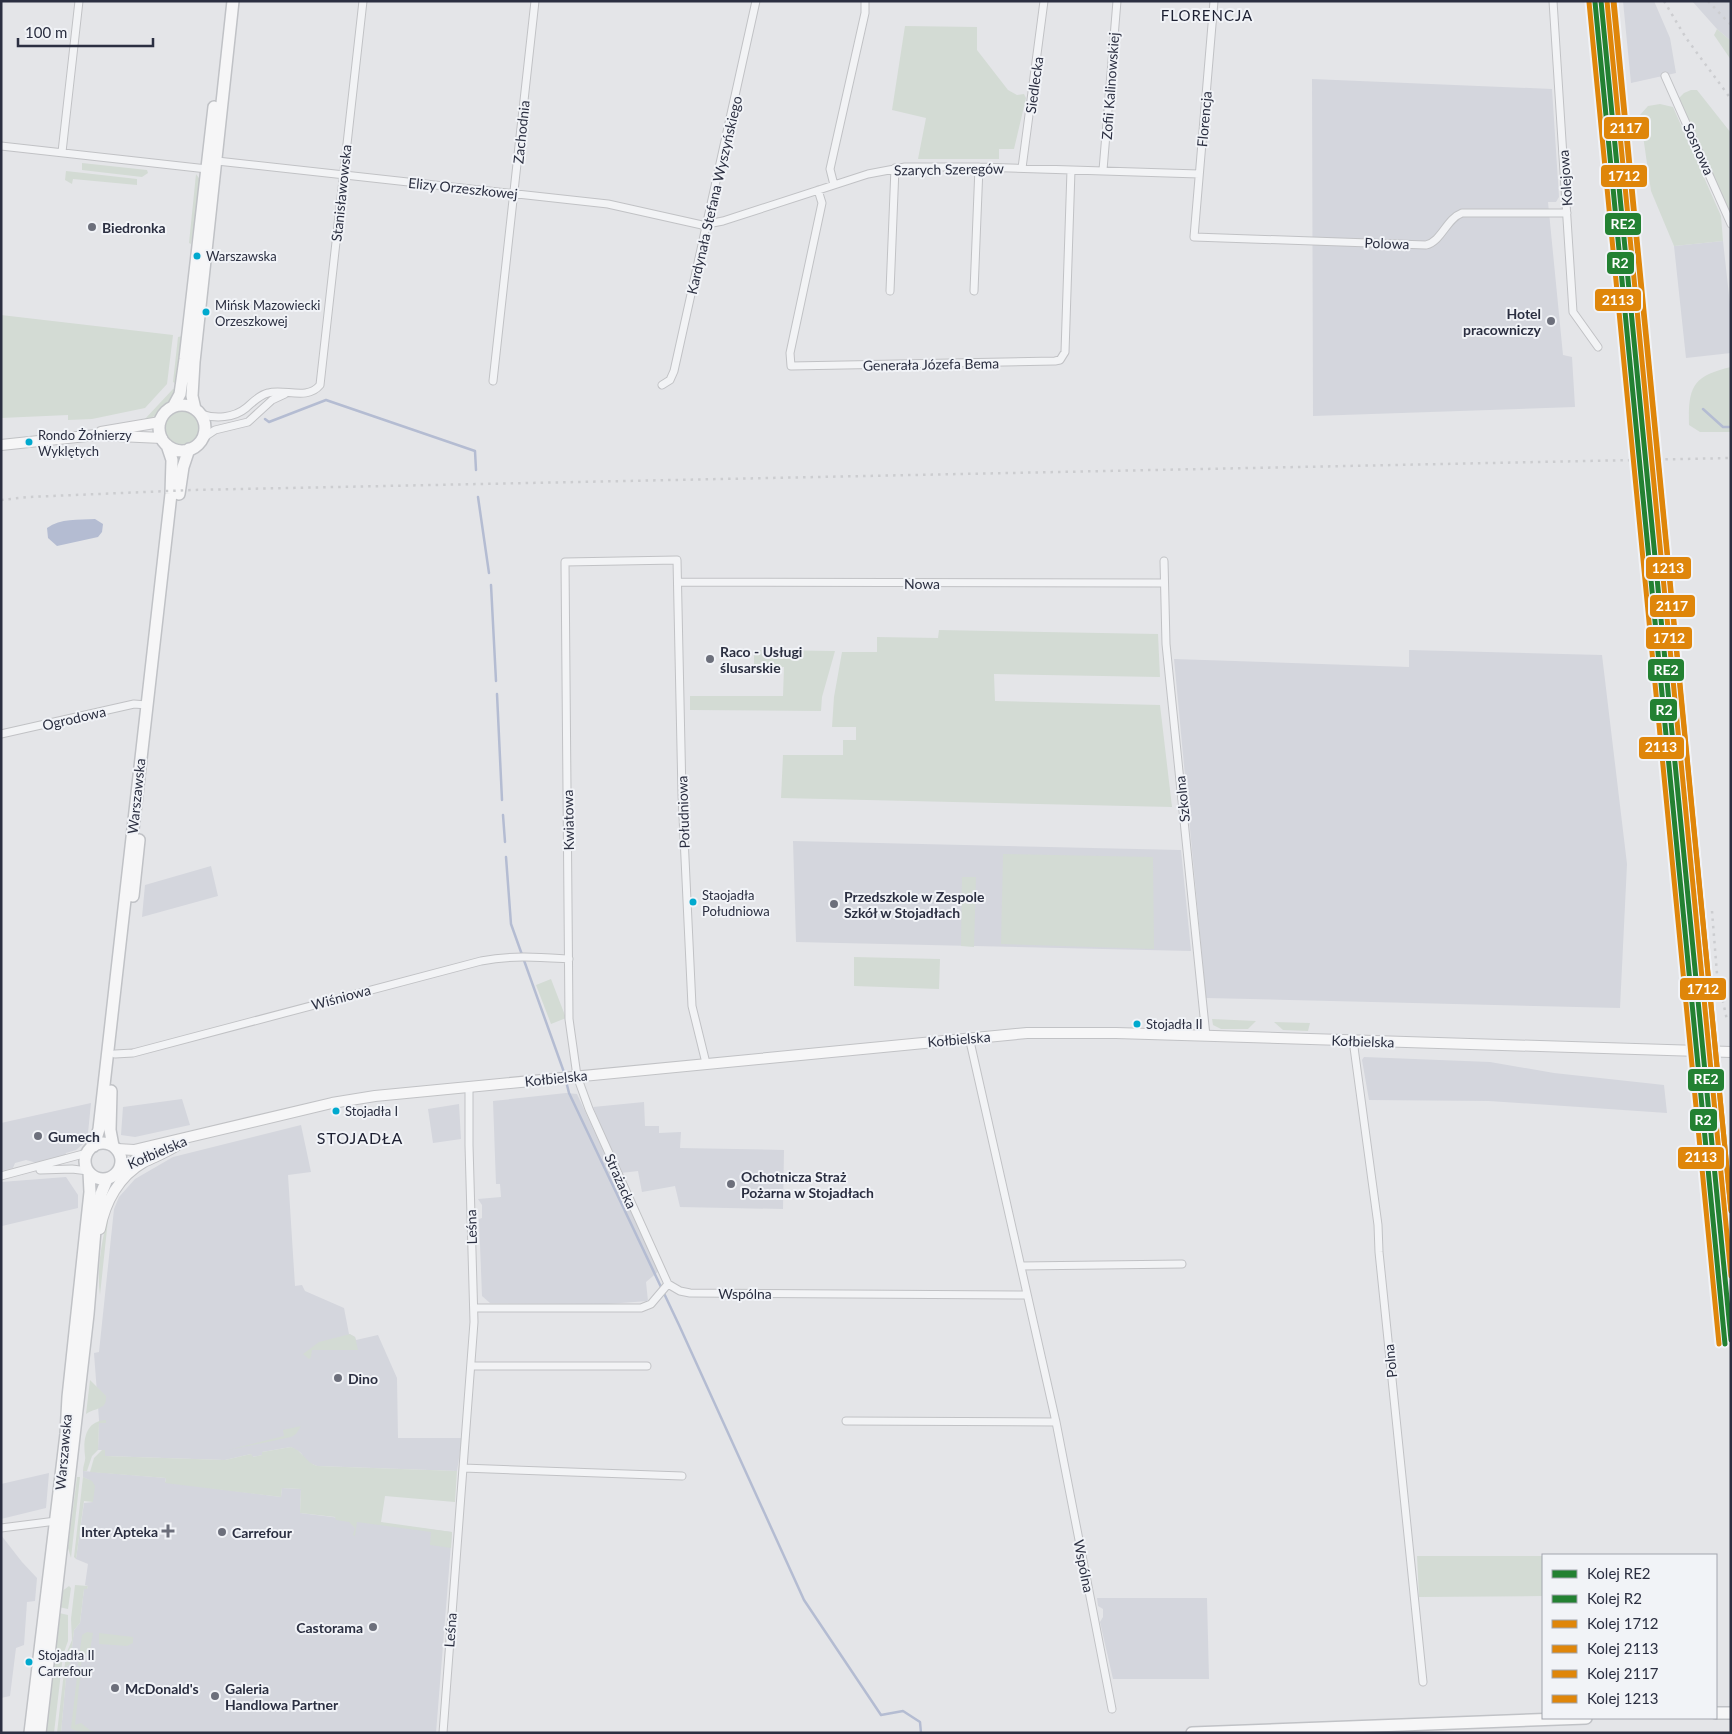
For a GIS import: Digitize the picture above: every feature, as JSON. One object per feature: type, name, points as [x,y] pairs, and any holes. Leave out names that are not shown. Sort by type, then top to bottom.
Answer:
[{"type":"main road","points":[[226,1],[180,394],[173,406],[162,415],[160,422],[165,442],[179,451],[199,444],[203,438],[205,424],[192,396],[194,362],[233,1]]},
{"type":"main road","points":[[207,173],[217,161]]},
{"type":"main road","points":[[173,406],[186,405],[198,412]]},
{"type":"main road","name":"Warszawska","points":[[90,1150],[99,1129],[172,487],[172,460],[165,442]]},
{"type":"main road","name":"Warszawska","points":[[115,1148],[110,1130],[110,1106],[115,1054],[180,484],[184,461],[189,449]]},
{"type":"main road","points":[[102,1143],[115,1148],[121,1158],[120,1168],[115,1175],[107,1179],[96,1178],[89,1171],[85,1159],[90,1150],[102,1143]]},
{"type":"main road","name":"Warszawska","points":[[30,1733],[56,1521],[88,1218],[89,1171]]},
{"type":"main road","name":"Warszawska","points":[[40,1733],[93,1272],[96,1223],[101,1194],[107,1179]]},
{"type":"main road","points":[[1717,1713],[1731,1712]]},
{"type":"main road","points":[[1192,1733],[1560,1719]]},
{"type":"street","points":[[62,152],[79,1]]},
{"type":"street","name":"Stanisławowska","points":[[287,393],[313,392],[320,386],[363,1]]},
{"type":"street","name":"Zachodnia","points":[[493,381],[535,1]]},
{"type":"street","name":"Kardynała Stefana Wyszyńskiego","points":[[662,385],[670,380],[674,371],[756,1]]},
{"type":"street","points":[[834,185],[830,169],[865,13],[865,1]]},
{"type":"street","name":"Siedlecka","points":[[1022,168],[1044,1]]},
{"type":"street","name":"Zofii Kalinowskiej","points":[[1103,170],[1117,1]]},
{"type":"street","name":"Florencja","points":[[1194,237],[1214,1]]},
{"type":"street","name":"Kolejowa","points":[[1553,1],[1573,312],[1598,347]]},
{"type":"street","name":"Sosnowa","points":[[1665,76],[1731,224]]},
{"type":"street","points":[[1,146],[62,152],[207,173]]},
{"type":"street","name":"Elizy Orzeszkowej","points":[[217,161],[608,204],[702,224],[707,223]]},
{"type":"street","points":[[974,291],[979,166]]},
{"type":"street","name":"Szarych Szeregów","points":[[707,223],[723,221],[834,185],[895,168],[979,166],[1199,174]]},
{"type":"street","points":[[890,291],[895,168]]},
{"type":"street","name":"Generała Józefa Bema","points":[[818,190],[822,203],[790,353],[790,366],[1055,362],[1060,360],[1065,352],[1071,170]]},
{"type":"street","name":"Polowa","points":[[1194,237],[1426,245],[1433,242],[1450,220],[1462,213],[1567,213]]},
{"type":"street","points":[[198,412],[214,417],[230,415],[241,412],[268,392],[287,393]]},
{"type":"street","points":[[203,438],[215,430],[248,422],[272,400],[287,393]]},
{"type":"street","points":[[96,435],[103,432],[160,422]]},
{"type":"street","points":[[1,445],[96,435],[165,442]]},
{"type":"street","name":"Kwiatowa","points":[[570,1077],[565,562],[677,560]]},
{"type":"street","name":"Południowa","points":[[677,560],[679,582],[682,795],[692,1006],[706,1063]]},
{"type":"street","name":"Szkolna","points":[[1164,561],[1166,644],[1206,1036]]},
{"type":"street","name":"Nowa","points":[[679,582],[1164,584]]},
{"type":"street","name":"Ogrodowa","points":[[1,734],[134,704],[147,704]]},
{"type":"street","name":"Wiśniowa","points":[[115,1054],[133,1053],[435,972],[515,956],[569,959]]},
{"type":"street","name":"Kołbielska","points":[[115,1148],[134,1150],[332,1103],[387,1094],[969,1037],[1084,1032],[1727,1052]]},
{"type":"street","name":"Wspólna","points":[[969,1037],[1056,1422],[1112,1709]]},
{"type":"street","name":"Polna","points":[[1354,1040],[1378,1225],[1379,1252],[1423,1682]]},
{"type":"street","name":"Strażacka","points":[[570,1077],[589,1109],[667,1285]]},
{"type":"street","name":"Leśna","points":[[443,1733],[472,1366],[474,1308],[468,1145],[469,1087]]},
{"type":"street","name":"Kołbielska","points":[[120,1168],[136,1159],[194,1137]]},
{"type":"street","points":[[93,1272],[102,1218],[116,1187],[138,1166],[179,1144]]},
{"type":"street","points":[[1,1176],[29,1170],[90,1150]]},
{"type":"street","points":[[29,1170],[72,1169],[89,1171]]},
{"type":"street","points":[[1021,1266],[1182,1264]]},
{"type":"street","points":[[474,1308],[641,1308],[651,1304],[667,1285]]},
{"type":"street","name":"Wspólna","points":[[667,1285],[690,1293],[1027,1295]]},
{"type":"street","points":[[472,1366],[648,1366]]},
{"type":"street","points":[[846,1421],[1056,1422]]},
{"type":"street","points":[[463,1468],[682,1476]]},
{"type":"street","points":[[1,1528],[56,1521]]},
{"type":"shaded area","points":[[1623,1],[1654,1],[1670,38],[1676,73],[1631,83]]},
{"type":"shaded area","points":[[1692,1],[1731,1],[1731,41],[1717,29]]},
{"type":"shaded area","points":[[905,26],[977,27],[977,50],[1008,90],[1017,95],[1024,94],[1026,98],[1014,149],[999,149],[999,159],[918,159],[926,118],[892,110]]},
{"type":"shaded area","points":[[1717,29],[1731,41],[1731,60],[1714,35]]},
{"type":"shaded area","points":[[1312,79],[1552,89],[1559,197],[1556,202],[1548,202],[1563,355],[1572,357],[1575,407],[1313,416]]},
{"type":"shaded area","points":[[1691,90],[1697,90],[1731,133],[1731,217],[1679,98]]},
{"type":"shaded area","points":[[1660,104],[1673,107],[1721,216],[1723,241],[1674,246],[1651,191],[1640,115],[1648,106]]},
{"type":"shaded area","points":[[82,163],[147,170],[148,173],[142,177],[82,170]]},
{"type":"shaded area","points":[[66,171],[137,179],[137,185],[73,179],[72,184],[65,180]]},
{"type":"shaded area","points":[[196,174],[201,181],[191,244],[189,243]]},
{"type":"shaded area","points":[[1723,241],[1731,313],[1731,353],[1686,358],[1674,246]]},
{"type":"shaded area","points":[[1,315],[173,335],[167,384],[145,408],[92,419],[68,420],[68,415],[1,418]]},
{"type":"shaded area","points":[[183,336],[177,384],[173,382],[178,337]]},
{"type":"shaded area","points":[[1731,367],[1731,432],[1700,432],[1689,425],[1690,401],[1695,385],[1708,374]]},
{"type":"shaded area","points":[[173,389],[176,390],[163,409],[149,419],[144,420]]},
{"type":"shaded area","points":[[182,409],[189,410],[195,414],[199,420],[199,434],[195,440],[189,444],[182,445],[175,444],[169,440],[165,434],[164,427],[165,420],[169,414],[175,410]]},
{"type":"shaded area","points":[[939,630],[1158,634],[1160,677],[994,674],[995,701],[1160,705],[1172,807],[781,798],[783,755],[843,755],[843,740],[856,740],[856,727],[832,727],[834,697],[842,652],[877,652],[877,637],[938,638]]},
{"type":"shaded area","points":[[754,650],[835,651],[822,697],[821,711],[690,710],[690,696],[783,696],[784,667],[754,667]]},
{"type":"shaded area","points":[[1409,650],[1602,655],[1627,864],[1620,1008],[1206,998],[1174,659],[1409,667]]},
{"type":"shaded area","points":[[793,841],[1181,850],[1191,951],[796,942]]},
{"type":"shaded area","points":[[1003,854],[1153,857],[1154,949],[1001,944]]},
{"type":"shaded area","points":[[211,866],[218,896],[142,917],[145,885]]},
{"type":"shaded area","points":[[962,877],[976,877],[974,947],[961,946]]},
{"type":"shaded area","points":[[854,957],[940,959],[939,989],[854,986]]},
{"type":"shaded area","points":[[551,979],[566,1018],[551,1024],[536,985]]},
{"type":"shaded area","points":[[1212,1019],[1256,1021],[1248,1029],[1221,1029],[1213,1025]]},
{"type":"shaded area","points":[[1274,1022],[1310,1023],[1308,1031],[1283,1030]]},
{"type":"shaded area","points":[[1364,1057],[1490,1062],[1554,1073],[1664,1085],[1667,1113],[1489,1101],[1369,1100],[1362,1060]]},
{"type":"shaded area","points":[[566,1093],[577,1094],[659,1271],[646,1282],[648,1301],[607,1304],[490,1303],[482,1296],[479,1219],[482,1218],[482,1205],[478,1199],[501,1197],[500,1184],[496,1184],[493,1101]]},
{"type":"shaded area","points":[[182,1099],[190,1125],[135,1137],[121,1135],[123,1107]]},
{"type":"shaded area","points":[[644,1102],[645,1126],[659,1126],[659,1133],[681,1132],[680,1148],[784,1150],[783,1209],[680,1207],[675,1186],[642,1192],[638,1171],[621,1173],[593,1107]]},
{"type":"shaded area","points":[[91,1103],[88,1133],[84,1143],[76,1150],[66,1153],[65,1156],[37,1163],[26,1160],[15,1163],[13,1168],[1,1171],[1,1123]]},
{"type":"shaded area","points":[[459,1104],[461,1139],[433,1143],[428,1109]]},
{"type":"shaded area","points":[[301,1125],[311,1172],[288,1175],[295,1286],[302,1285],[305,1291],[344,1308],[349,1334],[355,1337],[356,1340],[378,1335],[397,1378],[398,1438],[462,1438],[457,1471],[317,1466],[307,1462],[301,1453],[291,1447],[262,1452],[263,1455],[252,1457],[251,1454],[225,1460],[105,1456],[105,1450],[98,1450],[99,1420],[94,1353],[99,1352],[114,1209],[119,1197],[135,1179],[173,1157]]},
{"type":"shaded area","points":[[66,1177],[78,1195],[78,1208],[2,1226],[1,1182]]},
{"type":"shaded area","points":[[109,1210],[100,1295],[102,1241]]},
{"type":"shaded area","points":[[350,1334],[355,1337],[358,1350],[312,1350],[309,1359],[303,1354],[319,1342]]},
{"type":"shaded area","points":[[90,1380],[106,1396],[106,1401],[100,1408],[86,1414]]},
{"type":"shaded area","points":[[106,1420],[106,1423],[99,1423],[98,1450],[92,1456],[87,1471],[83,1471],[85,1460],[84,1444],[87,1432],[94,1424]]},
{"type":"shaded area","points":[[301,1426],[296,1434],[291,1437],[228,1450],[284,1436],[283,1430]]},
{"type":"shaded area","points":[[291,1447],[317,1466],[457,1471],[455,1502],[385,1496],[381,1522],[452,1532],[451,1548],[430,1545],[431,1532],[357,1522],[355,1536],[353,1535],[355,1528],[349,1522],[336,1520],[335,1517],[300,1513],[301,1489],[282,1488],[281,1497],[165,1483],[166,1478],[90,1472],[94,1458],[102,1450],[105,1450],[105,1456],[225,1460],[251,1454],[253,1457],[262,1455],[262,1452]]},
{"type":"shaded area","points":[[83,1471],[166,1478],[165,1482],[281,1497],[282,1488],[301,1489],[300,1513],[452,1532],[436,1733],[61,1733],[67,1666],[70,1664],[74,1630],[80,1623],[84,1589],[87,1589],[88,1586],[85,1585],[88,1564],[76,1559],[84,1503],[93,1502],[89,1480],[83,1477]]},
{"type":"shaded area","points":[[49,1473],[46,1508],[1,1519],[1,1484]]},
{"type":"shaded area","points":[[77,1477],[80,1477],[71,1558],[68,1548]]},
{"type":"shaded area","points":[[83,1477],[92,1481],[95,1486],[93,1502],[84,1501],[76,1559],[74,1557]]},
{"type":"shaded area","points":[[1,1535],[37,1578],[35,1601],[27,1602],[24,1645],[16,1648],[10,1696],[1,1698]]},
{"type":"shaded area","points":[[1417,1556],[1542,1556],[1542,1596],[1419,1597]]},
{"type":"shaded area","points":[[75,1585],[88,1586],[87,1589],[84,1589],[80,1623],[74,1630],[70,1664],[67,1666],[61,1733],[57,1733],[66,1654],[72,1640],[71,1619]]},
{"type":"shaded area","points":[[69,1586],[71,1588],[68,1609],[59,1607],[61,1592]]},
{"type":"shaded area","points":[[1097,1598],[1207,1598],[1209,1679],[1113,1679],[1100,1622],[1103,1617],[1103,1609],[1098,1606]]},
{"type":"shaded area","points":[[59,1613],[68,1615],[68,1641],[63,1655],[54,1733],[45,1733]]},
{"type":"shaded area","points":[[87,1632],[93,1633],[90,1650],[82,1657],[81,1666],[78,1665],[82,1635]]},
{"type":"shaded area","points":[[99,1633],[133,1637],[133,1643],[127,1646],[99,1644]]},
{"type":"shaded area","points":[[78,1668],[81,1668],[75,1725],[81,1723],[91,1731],[102,1733],[81,1732],[71,1728]]},
{"type":"water","points":[[95,519],[103,524],[102,532],[98,537],[57,546],[48,538],[47,528],[52,525],[70,520]]},
{"type":"waterway","points":[[265,419],[269,422],[326,400],[475,451],[476,470]]},
{"type":"waterway","points":[[1703,409],[1723,427],[1731,427]]},
{"type":"waterway","points":[[478,497],[489,573]]},
{"type":"waterway","points":[[491,585],[496,681]]},
{"type":"waterway","points":[[497,694],[502,800]]},
{"type":"waterway","points":[[503,815],[505,842]]},
{"type":"waterway","points":[[506,857],[511,924],[565,1075]]},
{"type":"waterway","points":[[566,1081],[569,1093],[679,1325],[804,1600],[881,1715],[903,1711],[920,1722],[921,1733]]},
{"type":"railway","points":[[1664,1],[1686,38],[1731,99]]},
{"type":"railway","points":[[1708,1],[1731,25]]},
{"type":"railway","points":[[1,500],[28,497],[192,490],[1731,458]]},
{"type":"railway","points":[[1712,911],[1717,974],[1727,1020]]},
{"type":"railway","points":[[1712,1155],[1714,1240],[1720,1305]]},
{"type":"rail line","name":"RE2","points":[[1601,1],[1731,1340]]},
{"type":"rail line","name":"1712","points":[[1607,1],[1731,1276]]},
{"type":"rail line","name":"1213","points":[[1613,1],[1731,1210]]},
{"type":"rail line","name":"2117","points":[[1614,1],[1731,1211]]},
{"type":"rail line","name":"2113","points":[[1589,2],[1719,1344]]},
{"type":"rail line","name":"R2","points":[[1595,2],[1725,1344]]},
{"type":"place","name":"Biedronka","points":[[92,227]]},
{"type":"place","name":"Warszawska","points":[[197,256]]},
{"type":"place","name":"Mińsk Mazowiecki Orzeszkowej","points":[[206,312]]},
{"type":"place","name":"Hotel pracowniczy","points":[[1551,321]]},
{"type":"place","name":"Rondo Żołnierzy Wyklętych","points":[[29,442]]},
{"type":"place","name":"Raco - Usługi ślusarskie","points":[[710,659]]},
{"type":"place","name":"Staojadła Południowa","points":[[693,902]]},
{"type":"place","name":"Przedszkole w Zespole Szkół w Stojadłach","points":[[834,904]]},
{"type":"place","name":"Stojadła II","points":[[1137,1024]]},
{"type":"place","name":"Stojadła I","points":[[336,1111]]},
{"type":"place","name":"Gumech","points":[[38,1136]]},
{"type":"place","name":"Ochotnicza Straż Pożarna w Stojadłach","points":[[731,1184]]},
{"type":"place","name":"Dino","points":[[338,1378]]},
{"type":"place","name":"Inter Apteka","points":[[168,1531]]},
{"type":"place","name":"Carrefour","points":[[222,1532]]},
{"type":"place","name":"Castorama","points":[[373,1627]]},
{"type":"place","name":"Stojadła II Carrefour","points":[[29,1662]]},
{"type":"place","name":"McDonald's","points":[[115,1688]]},
{"type":"place","name":"Galeria Handlowa Partner","points":[[215,1696]]},
{"type":"district","name":"FLORENCJA","points":[[1207,15]]},
{"type":"district","name":"STOJADŁA","points":[[360,1137]]}]
